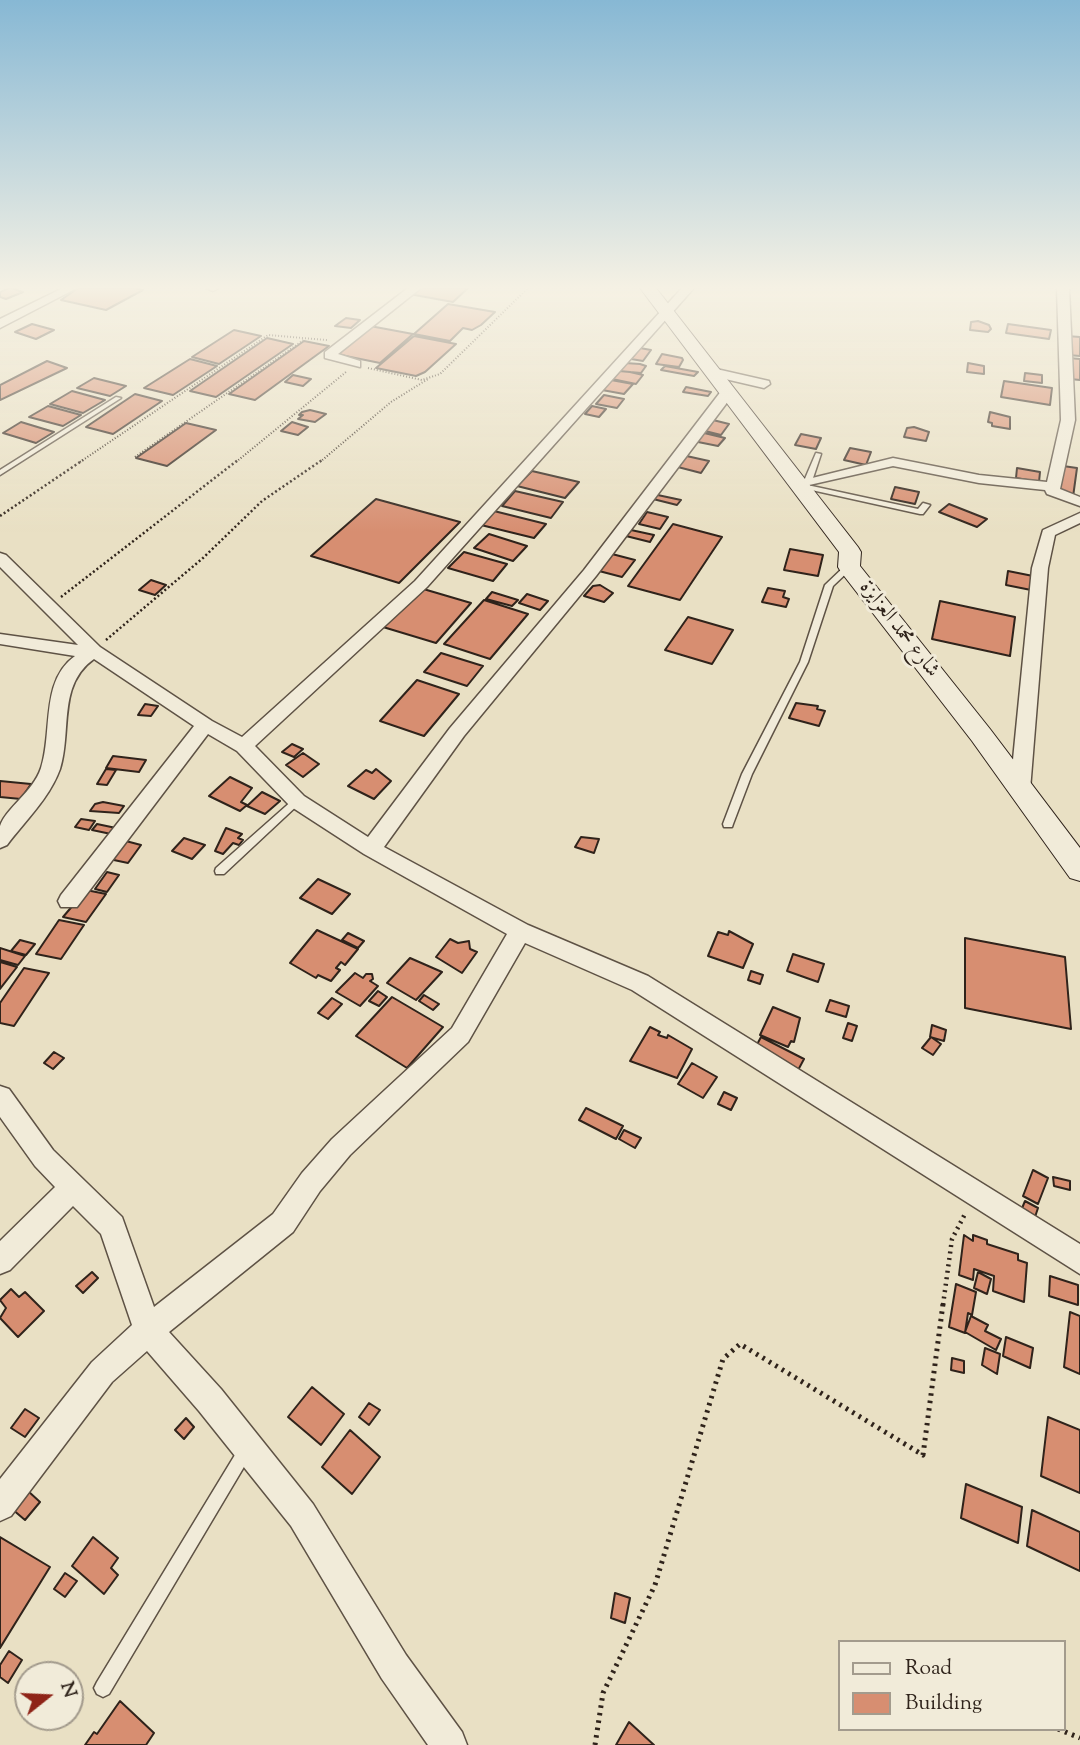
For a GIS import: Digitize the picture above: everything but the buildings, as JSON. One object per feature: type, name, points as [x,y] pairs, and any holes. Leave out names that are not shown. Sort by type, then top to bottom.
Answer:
[{"type":"main road","name":"شارع محمد العزايزة","points":[[710,369],[804,483],[850,552],[849,567],[1080,870]]},
{"type":"street","points":[[244,746],[421,584],[615,369]]},
{"type":"street","points":[[1066,369],[1068,420],[1053,487],[1055,494],[1080,502]]},
{"type":"street","points":[[712,372],[764,384]]},
{"type":"street","points":[[371,849],[457,732],[590,573],[727,393]]},
{"type":"street","points":[[804,483],[839,477],[892,462],[979,479],[1053,487]]},
{"type":"street","points":[[1020,790],[1040,568],[1048,533],[1080,517]]},
{"type":"street","points":[[0,559],[94,651],[205,724],[244,746],[297,801],[371,849],[520,931],[640,983],[1080,1260]]},
{"type":"street","points":[[0,639],[65,650],[94,651]]},
{"type":"street","points":[[0,840],[7,821],[43,785],[50,767],[62,687],[77,659],[94,651]]},
{"type":"street","points":[[69,901],[205,724]]},
{"type":"street","points":[[0,1504],[102,1372],[148,1330],[283,1223],[311,1182],[341,1147],[460,1035],[520,931]]},
{"type":"street","points":[[0,1097],[44,1158],[112,1226],[148,1330],[302,1515],[394,1667],[449,1745]]},
{"type":"street","points":[[0,1260],[74,1187]]},
{"type":"lane","points":[[0,474],[118,398]]},
{"type":"lane","points":[[818,454],[804,483],[920,512],[926,505]]},
{"type":"lane","points":[[728,824],[747,774],[803,662],[829,585],[849,567]]},
{"type":"lane","points":[[220,871],[297,801]]},
{"type":"lane","points":[[103,1688],[248,1447]]},
{"type":"path","points":[[0,516],[217,369]]},
{"type":"path","points":[[135,457],[261,369]]},
{"type":"path","points":[[48,606],[194,496],[349,369]]},
{"type":"path","points":[[378,369],[422,380],[445,369]]},
{"type":"path","points":[[94,651],[203,558],[262,501],[320,462],[391,402],[432,376]]},
{"type":"path","points":[[595,1745],[603,1693],[655,1585],[723,1359],[740,1344],[923,1455],[952,1239],[975,1194]]},
{"type":"path","points":[[1063,1731],[1080,1738]]}]
